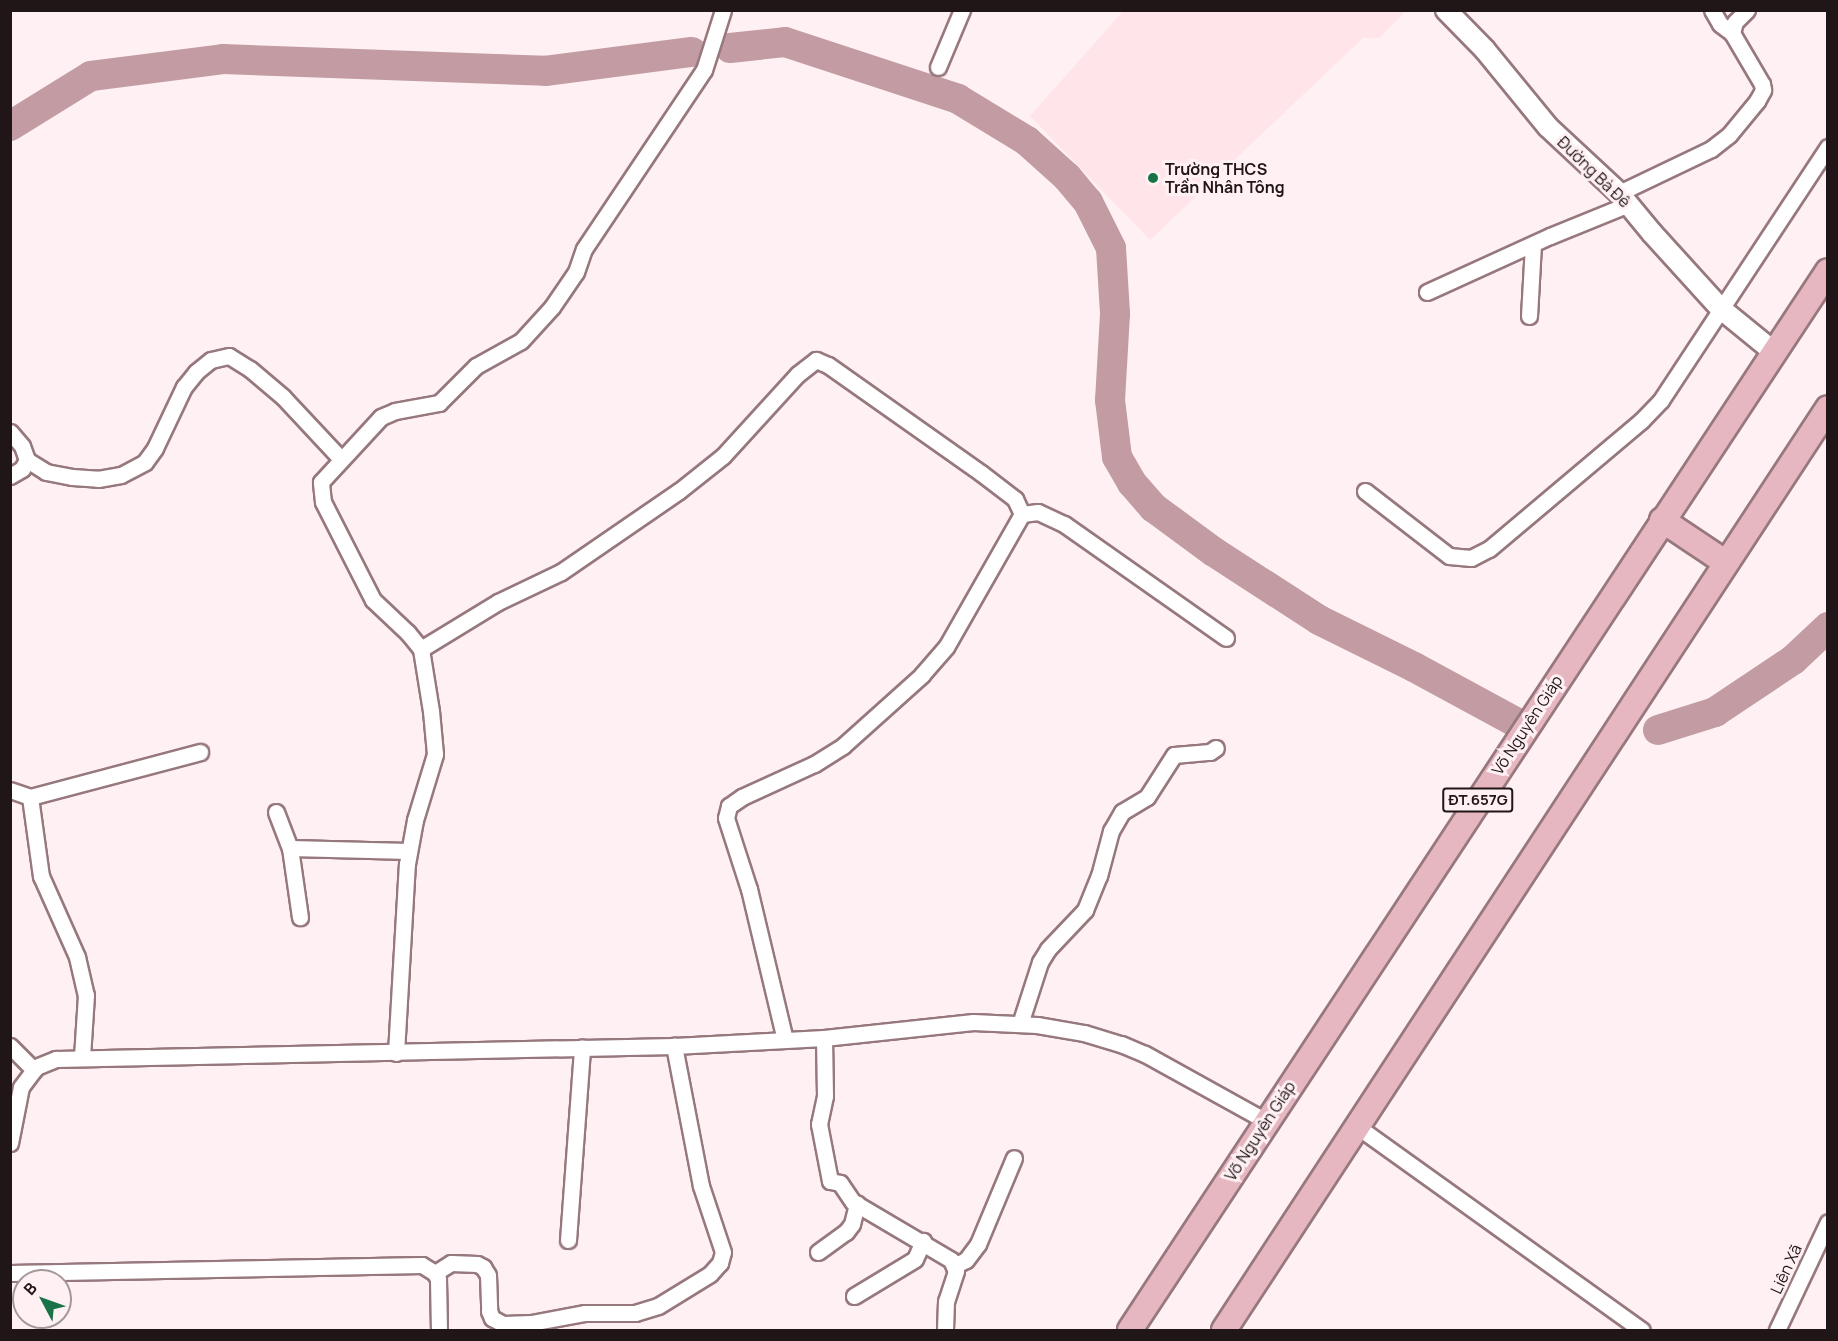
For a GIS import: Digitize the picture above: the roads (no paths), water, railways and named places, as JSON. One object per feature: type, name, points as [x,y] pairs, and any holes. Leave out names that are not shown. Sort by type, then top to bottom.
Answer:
[{"type":"main road","name":"Võ Nguyên Giáp","points":[[1130,1330],[1827,271]]},
{"type":"main road","points":[[1224,1330],[1827,408]]},
{"type":"main road","points":[[1662,519],[1725,562]]},
{"type":"street","points":[[396,1053],[409,851],[415,820],[435,754],[431,711],[421,649],[408,633],[373,600],[323,502],[321,482],[381,417],[395,411],[439,403],[476,366],[521,341],[552,307],[576,272],[584,249],[704,70],[723,10]]},
{"type":"street","points":[[938,67],[962,10]]},
{"type":"street","name":"Đường Bà Đê","points":[[1446,10],[1485,50],[1548,126],[1624,199],[1652,234],[1720,308],[1774,352]]},
{"type":"street","points":[[1427,292],[1533,245],[1624,199],[1711,149],[1729,135],[1757,101],[1763,90],[1761,81],[1732,33],[1720,24],[1712,10]]},
{"type":"street","points":[[1732,33],[1735,22],[1747,10]]},
{"type":"street","points":[[1365,491],[1440,551],[1458,558],[1480,555],[1641,422],[1677,377],[1827,147]]},
{"type":"street","points":[[1529,316],[1533,245]]},
{"type":"street","points":[[10,432],[22,446],[27,460],[46,472],[98,479],[121,475],[145,462],[155,448],[184,387],[196,372],[211,360],[229,356],[250,369],[283,397],[341,459]]},
{"type":"street","points":[[421,649],[498,602],[561,573],[679,491],[728,451],[811,362],[816,360],[828,365],[981,473],[1015,499],[1022,514]]},
{"type":"street","points":[[10,476],[22,469],[27,460]]},
{"type":"street","points":[[1022,514],[1038,512],[1064,524],[1226,638]]},
{"type":"street","points":[[785,1040],[749,889],[726,818],[729,806],[742,797],[814,764],[843,747],[922,675],[946,647],[1022,514]]},
{"type":"street","points":[[1020,1024],[1040,962],[1048,949],[1070,929],[1085,910],[1099,876],[1110,831],[1122,812],[1147,797],[1174,755],[1210,752],[1216,748]]},
{"type":"street","points":[[10,790],[30,797],[200,752]]},
{"type":"street","points":[[30,797],[41,876],[77,957],[86,995],[82,1057]]},
{"type":"street","points":[[276,812],[290,848],[300,917]]},
{"type":"street","points":[[290,848],[409,851]]},
{"type":"street","points":[[10,1143],[21,1087],[33,1070],[44,1062],[82,1057],[396,1053],[674,1046],[824,1038],[954,1023],[1020,1024],[1084,1033],[1121,1044],[1162,1063],[1266,1121]]},
{"type":"street","points":[[824,1038],[825,1096],[819,1124],[830,1181],[840,1183],[857,1204],[924,1241],[951,1260],[956,1271],[945,1312],[945,1330]]},
{"type":"street","points":[[10,1046],[33,1070]]},
{"type":"street","points":[[435,1273],[451,1263],[477,1264],[483,1267],[488,1275],[489,1311],[492,1318],[503,1324],[531,1323],[585,1313],[635,1313],[658,1306],[710,1274],[720,1263],[723,1252],[701,1186],[674,1046]]},
{"type":"street","points":[[568,1240],[582,1048]]},
{"type":"street","points":[[1358,1127],[1642,1330]]},
{"type":"street","points":[[954,1266],[966,1260],[975,1249],[1014,1158]]},
{"type":"street","points":[[818,1252],[846,1232],[852,1224],[857,1204]]},
{"type":"street","name":"Liên Xã","points":[[1777,1330],[1826,1228]]},
{"type":"street","points":[[854,1296],[915,1259],[924,1241]]},
{"type":"street","points":[[10,1273],[422,1265],[435,1273],[438,1279],[439,1330]]},
{"type":"waterway","points":[[730,48],[785,42],[958,99],[1027,141],[1067,177],[1088,202],[1111,248],[1115,314],[1110,400],[1117,457],[1132,483],[1154,508],[1214,552],[1319,620],[1414,667],[1519,724]]},
{"type":"waterway","points":[[10,126],[91,76],[223,59],[545,71],[692,52]]},
{"type":"waterway","points":[[1658,730],[1715,712],[1793,660],[1828,627]]},
{"type":"place","name":"Trường THCS Trần Nhân Tông","points":[[1153,178]]}]
